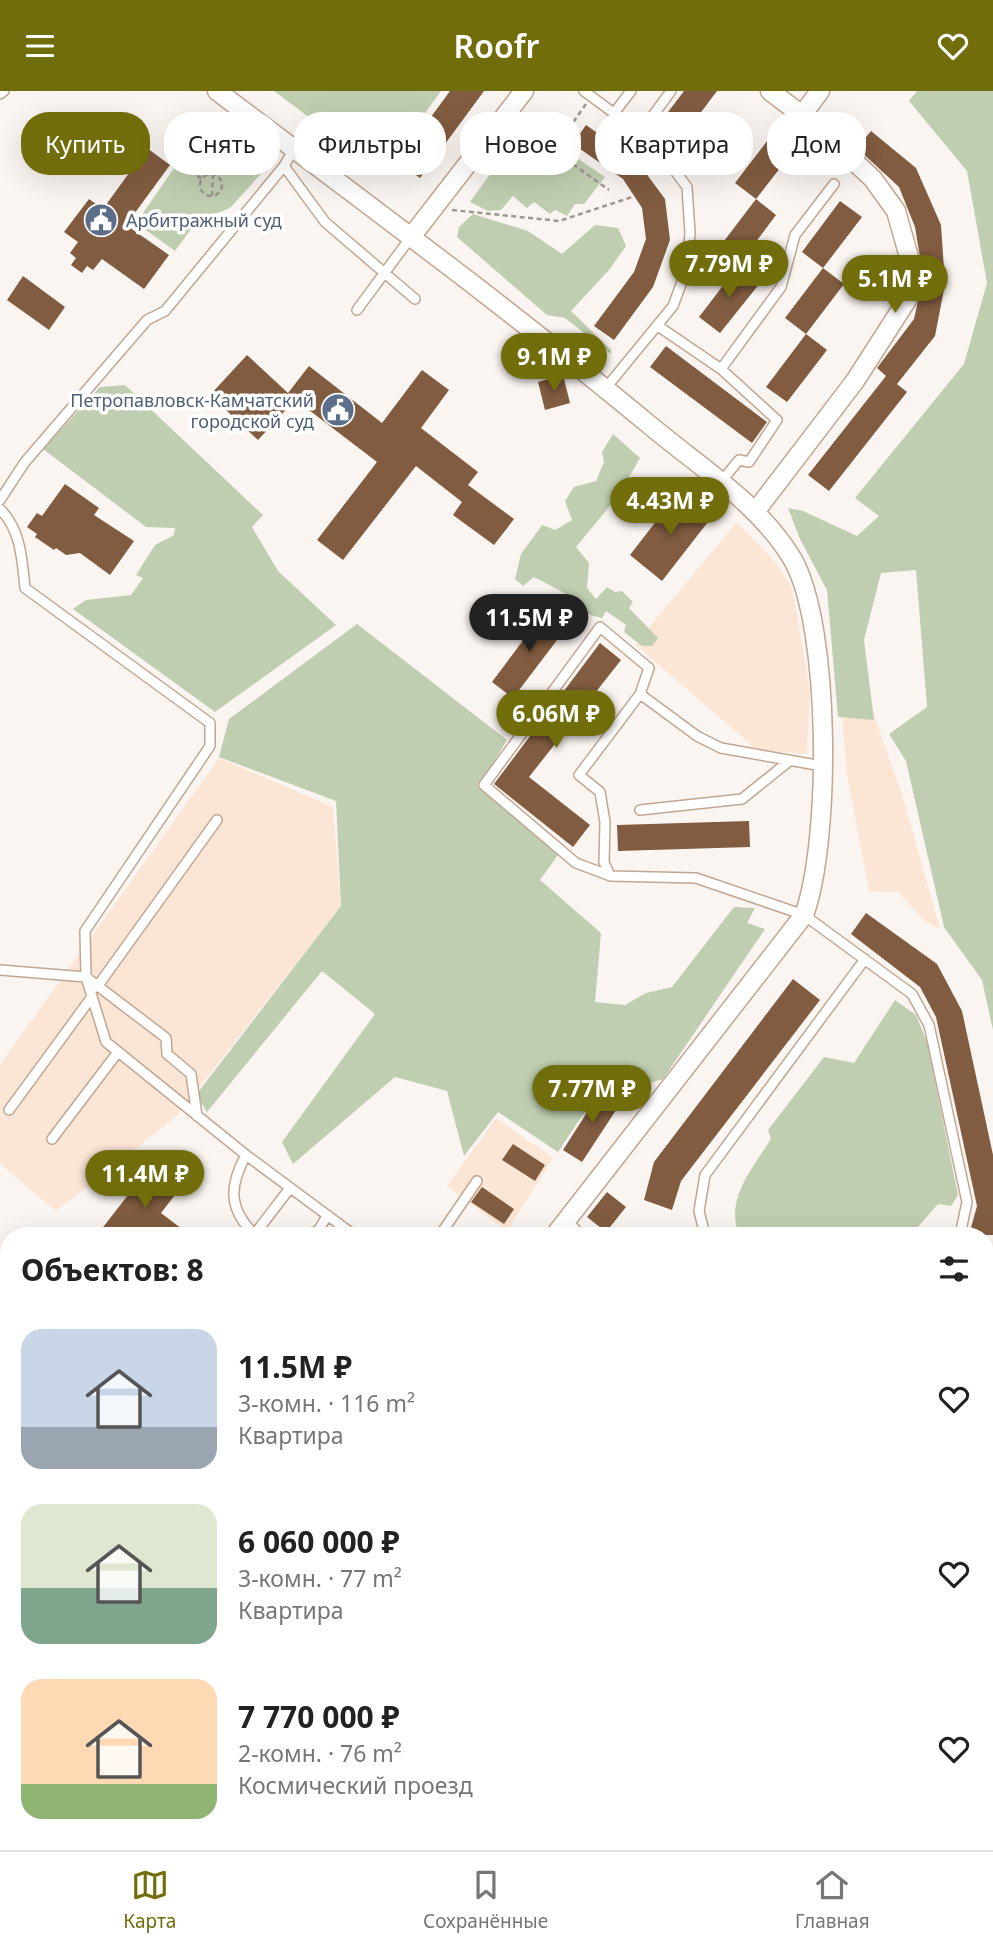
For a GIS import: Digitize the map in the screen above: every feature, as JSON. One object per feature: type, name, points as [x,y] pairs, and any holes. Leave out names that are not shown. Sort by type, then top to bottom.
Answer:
[{"type":"street","points":[[217,91],[294,149]]},
{"type":"street","points":[[411,237],[524,91]]},
{"type":"street","points":[[770,91],[798,112]]},
{"type":"street","points":[[804,112],[820,91]]},
{"type":"street","points":[[755,512],[855,380],[907,300],[909,257],[896,211],[866,173]]},
{"type":"street","points":[[329,175],[605,389],[755,512],[792,558],[810,603],[816,646],[822,766],[819,854],[804,915],[562,1227]]},
{"type":"lane","points":[[584,91],[613,112]]},
{"type":"lane","points":[[615,112],[631,91]]},
{"type":"lane","points":[[656,112],[671,91]]},
{"type":"lane","points":[[0,500],[24,461],[147,320],[165,310],[284,166],[294,149]]},
{"type":"lane","points":[[284,166],[325,222],[415,299]]},
{"type":"lane","points":[[605,389],[674,306],[687,268],[690,233],[687,187],[678,175]]},
{"type":"lane","points":[[721,369],[781,287],[795,235],[834,184]]},
{"type":"lane","points":[[356,310],[411,237]]},
{"type":"lane","points":[[658,326],[721,369],[777,420],[749,462],[739,460],[720,484]]},
{"type":"lane","points":[[0,509],[11,520],[21,549],[25,588],[210,723],[210,746],[85,931],[86,977],[106,1042],[197,1116],[343,1227]]},
{"type":"lane","points":[[608,875],[604,862],[605,823],[600,793],[579,775],[640,694],[649,669],[600,627],[484,785],[576,863],[618,879],[663,876],[696,878],[804,915],[912,994],[929,1025],[967,1202],[962,1227]]},
{"type":"lane","points":[[640,694],[721,748],[822,766]]},
{"type":"lane","points":[[640,810],[742,799],[788,762]]},
{"type":"lane","points":[[97,987],[217,820]]},
{"type":"lane","points":[[703,1227],[699,1211],[705,1175],[865,959]]},
{"type":"lane","points":[[0,970],[86,977],[166,1038],[167,1054],[191,1074],[197,1116]]},
{"type":"lane","points":[[9,1110],[91,998]]},
{"type":"lane","points":[[52,1139],[118,1052]]},
{"type":"lane","points":[[246,1154],[235,1175],[234,1202],[240,1219],[248,1227]]},
{"type":"lane","points":[[445,1227],[477,1181]]},
{"type":"lane","points":[[261,1227],[290,1188]]},
{"type":"lane","points":[[320,1227],[327,1216]]},
{"type":"lane","points":[[567,1221],[573,1227]]},
{"type":"path","points":[[588,102],[573,118],[567,131],[566,146],[570,162],[609,190]]},
{"type":"path","points":[[197,175],[202,179]]},
{"type":"path","points":[[213,175],[219,178],[222,186],[218,194],[212,196],[202,191],[202,179],[213,175]]},
{"type":"path","points":[[212,196],[213,175]]},
{"type":"path","points":[[435,208],[559,221],[632,197]]},
{"type":"shaded area","points":[[737,522],[776,563],[792,588],[810,691],[807,754],[757,750],[635,644]]},
{"type":"shaded area","points":[[837,642],[848,642],[902,794],[940,929],[925,921],[898,892],[869,891],[846,768]]},
{"type":"shaded area","points":[[219,758],[333,807],[341,906],[177,1116],[56,1211],[0,1164],[0,1065]]},
{"type":"shaded area","points":[[496,1118],[553,1158],[510,1227],[502,1227],[447,1186]]},
{"type":"green space","points":[[274,91],[441,91],[426,112],[302,112]]},
{"type":"green space","points":[[917,91],[993,91],[993,1030],[982,980],[944,927],[906,761],[889,734],[927,707],[916,570],[881,573],[864,640],[874,720],[838,717],[827,590],[800,539],[788,508],[803,511],[857,536],[879,516],[855,498],[964,364],[987,283],[967,171],[909,101]]},
{"type":"green space","points":[[581,161],[595,170],[595,175],[605,177],[584,204],[575,204],[567,216],[555,210],[550,214],[534,202],[527,208],[513,196],[501,210],[488,211],[470,202],[490,175],[581,175]]},
{"type":"green space","points":[[169,175],[260,175],[230,208],[197,221],[175,251],[136,223]]},
{"type":"green space","points":[[473,214],[528,231],[562,254],[595,225],[618,228],[626,246],[609,270],[571,311],[611,350],[611,354],[565,318],[547,315],[457,237],[459,227]]},
{"type":"green space","points":[[125,385],[263,515],[252,527],[278,571],[336,625],[215,712],[73,609],[86,600],[131,595],[143,578],[136,575],[155,545],[174,535],[175,528],[146,527],[43,449],[100,387]]},
{"type":"green space","points":[[613,434],[640,458],[619,495],[576,547],[589,563],[587,588],[596,599],[607,587],[615,592],[622,591],[633,602],[629,608],[658,638],[652,646],[642,646],[624,632],[626,625],[606,611],[602,618],[590,615],[568,595],[534,577],[523,586],[515,579],[521,554],[542,525],[555,530],[572,520],[565,501],[574,487],[596,481],[604,462],[602,452]]},
{"type":"green space","points":[[357,624],[507,740],[481,783],[558,855],[540,880],[601,933],[595,1002],[625,1005],[646,993],[672,987],[734,907],[755,908],[747,923],[765,929],[663,1079],[627,1090],[609,1075],[558,1152],[498,1112],[464,1156],[447,1091],[395,1077],[293,1164],[282,1142],[375,1014],[322,971],[207,1112],[196,1095],[341,906],[336,801],[219,757],[229,719]]},
{"type":"green space","points":[[895,1000],[916,1015],[927,1042],[958,1195],[951,1206],[938,1204],[918,1227],[737,1227],[735,1209],[738,1197],[749,1173],[771,1139],[768,1130],[824,1057],[854,1063]]},
{"type":"building","points":[[450,91],[484,91],[469,112],[460,112],[460,124],[446,143],[446,112],[435,112]]},
{"type":"building","points":[[684,91],[717,91],[701,112],[668,112]]},
{"type":"building","points":[[586,125],[595,131],[595,159],[581,150],[581,132]]},
{"type":"building","points":[[871,131],[916,168],[941,225],[945,284],[935,336],[897,384],[907,392],[829,491],[808,475],[886,376],[877,368],[914,319],[918,301],[920,257],[915,227],[899,187],[866,156],[866,137]]},
{"type":"building","points":[[767,141],[767,175],[775,175],[756,199],[735,183],[741,175],[753,175],[753,159]]},
{"type":"building","name":"Арбитражный суд","points":[[150,150],[164,161],[164,173],[126,225],[169,255],[144,289],[102,259],[93,270],[87,266],[82,273],[71,265],[76,258],[70,253],[78,242],[64,232],[89,199],[103,209],[128,175],[150,175]]},
{"type":"building","points":[[617,175],[647,175],[665,199],[670,240],[653,287],[614,340],[594,326],[634,272],[646,239],[642,208],[623,179]]},
{"type":"building","points":[[756,199],[776,215],[738,266],[718,249]]},
{"type":"building","points":[[840,201],[862,217],[823,268],[802,252]]},
{"type":"building","points":[[738,266],[760,283],[720,333],[699,317]]},
{"type":"building","points":[[823,268],[844,284],[806,334],[785,318]]},
{"type":"building","points":[[23,276],[65,307],[49,330],[7,300]]},
{"type":"building","points":[[806,334],[827,350],[787,402],[766,387]]},
{"type":"building","points":[[666,346],[767,422],[752,443],[650,367]]},
{"type":"building","points":[[247,355],[288,393],[309,366],[382,423],[422,370],[449,390],[421,428],[478,472],[468,485],[514,519],[494,545],[453,515],[462,502],[416,466],[343,560],[317,540],[377,462],[288,394],[295,400],[258,440],[210,395]]},
{"type":"building","points":[[563,375],[570,403],[545,410],[538,382]]},
{"type":"building","points":[[65,484],[99,508],[94,515],[134,541],[110,575],[80,553],[66,555],[56,548],[54,550],[35,537],[37,534],[27,527],[37,513],[42,516]]},
{"type":"building","points":[[678,493],[711,518],[662,581],[630,555]]},
{"type":"building","points":[[545,611],[567,627],[513,698],[492,682]]},
{"type":"building","points":[[600,643],[621,660],[529,777],[590,825],[573,847],[494,784]]},
{"type":"building","points":[[749,821],[750,847],[618,851],[617,825]]},
{"type":"building","points":[[866,913],[937,964],[962,1011],[993,1155],[993,1227],[971,1227],[977,1206],[936,1017],[920,987],[851,934]]},
{"type":"building","points":[[793,979],[820,1000],[681,1181],[672,1210],[644,1200],[654,1162]]},
{"type":"building","points":[[602,1089],[622,1101],[582,1162],[563,1150]]},
{"type":"building","points":[[513,1144],[545,1165],[535,1181],[502,1160]]},
{"type":"building","points":[[149,1168],[178,1191],[161,1213],[179,1227],[103,1227]]},
{"type":"building","points":[[482,1187],[514,1209],[504,1224],[471,1202]]},
{"type":"building","points":[[607,1192],[626,1207],[610,1227],[600,1227],[587,1217]]},
{"type":"place","name":"Арбитражный суд","points":[[101,220]]},
{"type":"place","name":"Петропавловск-Камчатский городской суд","points":[[338,410]]}]
